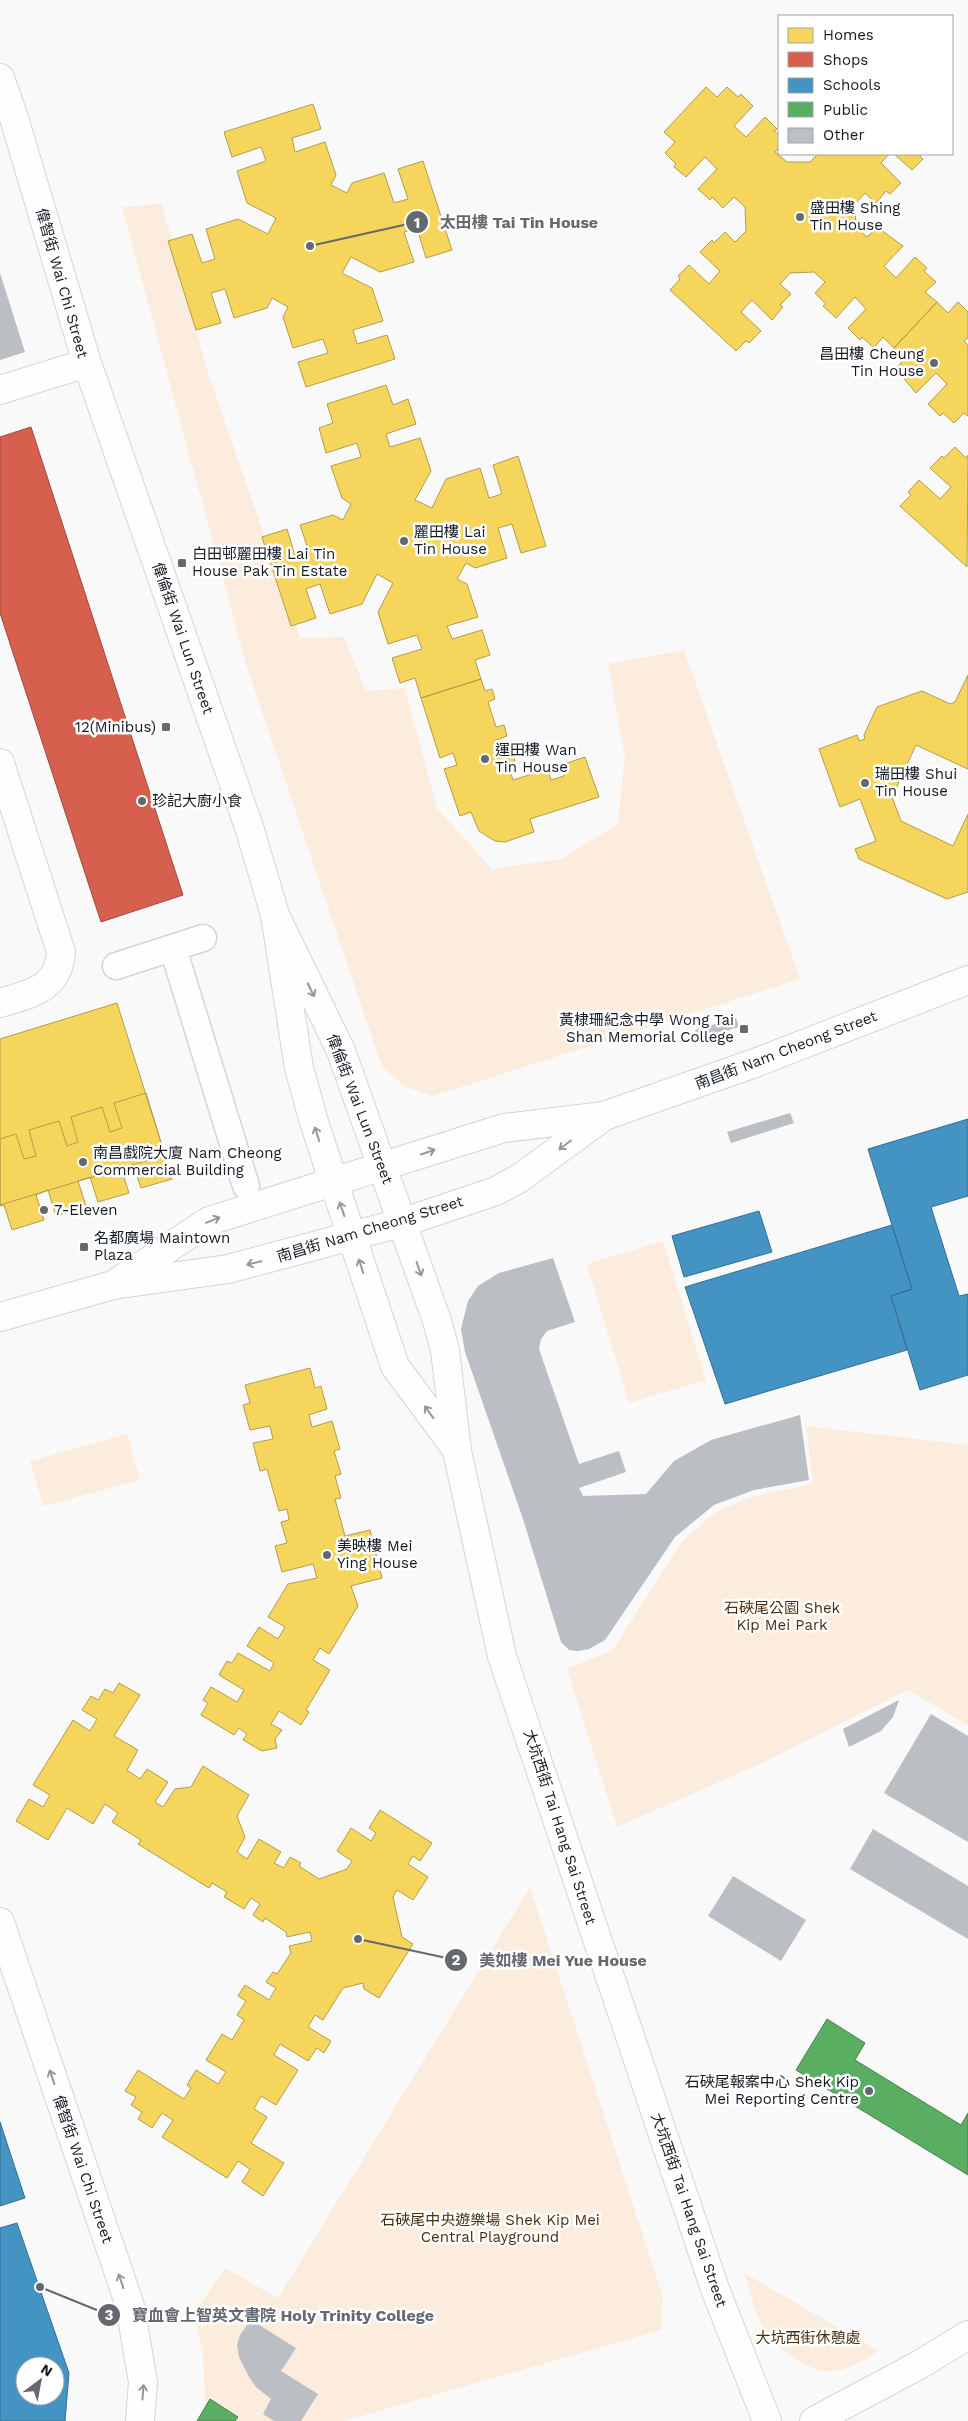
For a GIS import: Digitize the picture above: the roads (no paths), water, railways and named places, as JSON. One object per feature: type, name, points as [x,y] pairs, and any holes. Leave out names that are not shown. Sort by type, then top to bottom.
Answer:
[{"type":"street","name":"偉智街 Wai Chi Street","points":[[0,78],[7,121],[87,363],[0,390]]},
{"type":"street","name":"偉倫街 Wai Lun Street","points":[[87,363],[250,830],[275,915],[299,1068],[332,1180],[352,1237]]},
{"type":"street","points":[[0,763],[61,952],[60,965],[47,984],[34,992],[0,1003]]},
{"type":"street","name":"偉倫街 Wai Lun Street","points":[[275,915],[341,1051],[382,1168],[404,1222]]},
{"type":"street","points":[[116,966],[204,938]]},
{"type":"street","points":[[173,948],[246,1186]]},
{"type":"street","name":"南昌街 Nam Cheong Street","points":[[114,1285],[209,1221],[332,1180],[382,1168],[504,1128],[604,1116],[755,1063],[968,980]]},
{"type":"street","name":"南昌街 Nam Cheong Street","points":[[0,1317],[114,1285],[228,1269],[404,1222],[496,1191],[520,1178],[604,1116]]},
{"type":"street","name":"大坑西街 Tai Hang Sai Street","points":[[404,1222],[445,1350],[458,1451],[502,1656],[715,2289],[767,2421]]},
{"type":"street","name":"大坑西街 Tai Hang Sai Street","points":[[352,1237],[395,1366],[458,1451]]},
{"type":"street","name":"偉智街 Wai Chi Street","points":[[0,1922],[130,2306],[143,2382],[140,2421]]},
{"type":"street","points":[[814,2421],[919,2365],[968,2335]]},
{"type":"place","name":"盛田樓 Shing Tin House","points":[[800,217]]},
{"type":"place","name":"太田樓 Tai Tin House","points":[[310,246]]},
{"type":"place","name":"昌田樓 Cheung Tin House","points":[[934,363]]},
{"type":"place","name":"麗田樓 Lai Tin House","points":[[404,541]]},
{"type":"place","name":"白田邨麗田樓 Lai Tin House Pak Tin Estate","points":[[182,563]]},
{"type":"place","name":"12(Minibus)","points":[[166,727]]},
{"type":"place","name":"運田樓 Wan Tin House","points":[[485,759]]},
{"type":"place","name":"瑞田樓 Shui Tin House","points":[[865,783]]},
{"type":"place","name":"珍記大廚小食","points":[[142,801]]},
{"type":"place","name":"黃棣珊紀念中學 Wong Tai Shan Memorial College","points":[[744,1029]]},
{"type":"place","name":"南昌戲院大廈 Nam Cheong Commercial Building","points":[[83,1162]]},
{"type":"place","name":"7-Eleven","points":[[44,1210]]},
{"type":"place","name":"名都廣場 Maintown Plaza","points":[[84,1247]]},
{"type":"place","name":"美映樓 Mei Ying House","points":[[327,1555]]},
{"type":"place","name":"美如樓 Mei Yue House","points":[[358,1939]]},
{"type":"place","name":"石硤尾報案中心 Shek Kip Mei Reporting Centre","points":[[869,2091]]},
{"type":"place","name":"寶血會上智英文書院 Holy Trinity College","points":[[40,2287]]},
{"type":"park label","name":"石硤尾公園 Shek Kip Mei Park","points":[[782,1616]]},
{"type":"park label","name":"石硤尾中央遊樂場 Shek Kip Mei Central Playground","points":[[490,2228]]},
{"type":"park label","name":"大坑西街休憩處","points":[[808,2338]]}]
